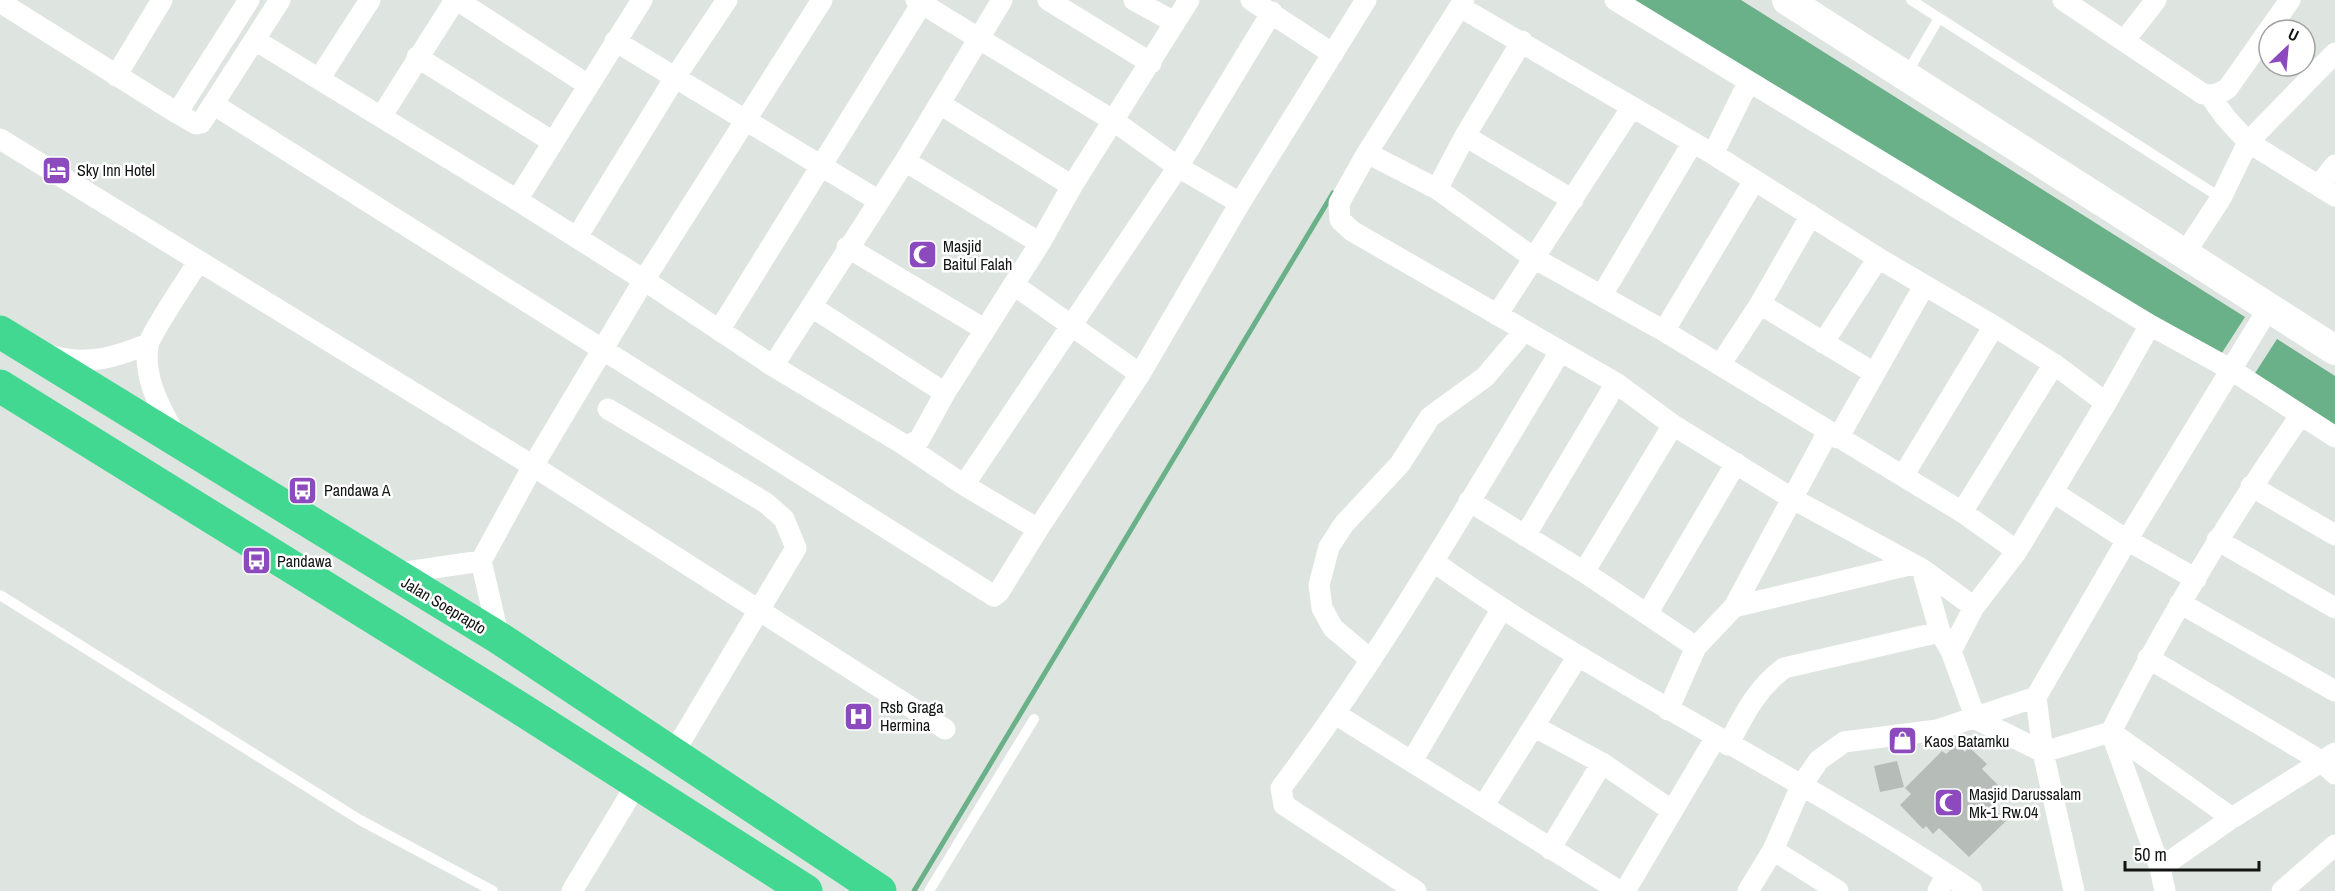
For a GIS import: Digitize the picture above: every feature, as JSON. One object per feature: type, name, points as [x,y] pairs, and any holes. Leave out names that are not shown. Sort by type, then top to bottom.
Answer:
[{"type":"highway","name":"Jalan Soeprapto","points":[[0,332],[499,638],[879,891]]},
{"type":"highway","points":[[0,386],[638,782],[806,891]]},
{"type":"street","points":[[116,76],[162,0]]},
{"type":"street","points":[[177,113],[249,0]]},
{"type":"street","points":[[0,2],[198,125],[280,0]]},
{"type":"street","points":[[319,79],[370,0]]},
{"type":"street","points":[[381,117],[417,57],[456,0],[588,85]]},
{"type":"street","points":[[518,200],[642,0]]},
{"type":"street","points":[[577,237],[676,76],[727,0]]},
{"type":"street","points":[[499,638],[481,561],[533,466],[644,280],[747,122],[822,0]]},
{"type":"street","points":[[773,366],[812,307],[847,247],[905,161],[1002,0]]},
{"type":"street","points":[[1048,0],[1151,63]]},
{"type":"street","points":[[1134,0],[1174,22]]},
{"type":"street","points":[[903,444],[909,445],[919,440],[984,329],[1014,285],[1072,186],[1189,0]]},
{"type":"street","points":[[1251,0],[1334,54]]},
{"type":"street","points":[[213,104],[994,596],[999,592],[1140,374],[1240,203],[1366,0]]},
{"type":"street","points":[[1615,0],[1748,83],[2150,325],[2230,369],[2335,437]]},
{"type":"street","points":[[2063,0],[2203,94],[2210,96],[2220,94],[2228,88],[2290,0]]},
{"type":"street","points":[[2124,41],[2156,0]]},
{"type":"street","points":[[720,329],[822,166],[921,1],[1114,121],[1178,167],[1240,203]]},
{"type":"street","points":[[1974,608],[1917,566],[1793,499],[1673,425],[1616,383],[1352,231],[1340,220],[1339,203],[1367,153],[1462,3],[1713,154],[1924,286],[1994,326],[2054,364],[2106,403]]},
{"type":"street","points":[[1798,3],[1905,76],[2335,350]]},
{"type":"street","points":[[964,485],[1178,167],[1272,12]]},
{"type":"street","points":[[255,40],[518,200],[720,329],[773,366],[1038,529]]},
{"type":"street","points":[[615,41],[879,201]]},
{"type":"street","points":[[1437,189],[1465,136],[1522,41]]},
{"type":"street","points":[[2185,253],[2221,198],[2248,142],[2335,53]]},
{"type":"street","points":[[417,57],[553,142]]},
{"type":"street","points":[[1713,154],[1748,83]]},
{"type":"street","points":[[2210,96],[2248,142],[2327,191],[2335,165]]},
{"type":"street","points":[[940,104],[1072,186]]},
{"type":"street","points":[[1497,315],[1632,107]]},
{"type":"street","points":[[1465,136],[1573,200]]},
{"type":"street","points":[[0,139],[533,466],[945,729]]},
{"type":"street","points":[[1602,295],[1693,142]]},
{"type":"street","points":[[1367,153],[1437,189],[1534,258],[1664,331],[1962,512],[2017,551]]},
{"type":"street","points":[[905,161],[1040,243]]},
{"type":"street","points":[[1664,331],[1754,181]]},
{"type":"street","points":[[1720,365],[1760,304],[1811,215]]},
{"type":"street","points":[[847,247],[984,329]]},
{"type":"street","points":[[1823,344],[1878,258]]},
{"type":"street","points":[[177,439],[154,391],[149,372],[148,344],[198,262]]},
{"type":"street","points":[[1014,285],[1140,374]]},
{"type":"street","points":[[1668,710],[1696,647],[1734,607],[1793,499],[1874,373],[1924,286]]},
{"type":"street","points":[[1760,304],[1874,373]]},
{"type":"street","points":[[812,307],[945,393]]},
{"type":"street","points":[[2074,891],[2043,752],[2036,697],[2127,540],[2268,309]]},
{"type":"street","points":[[1951,651],[1974,608],[2017,551],[2150,325]]},
{"type":"street","points":[[1903,476],[1994,326]]},
{"type":"street","points":[[1371,660],[1333,628],[1322,608],[1319,585],[1329,547],[1344,524],[1400,464],[1430,417],[1485,377],[1524,331]]},
{"type":"street","points":[[27,349],[85,363],[123,354],[148,344]]},
{"type":"street","points":[[1416,891],[1284,805],[1281,788],[1336,714],[1434,562],[1560,352]]},
{"type":"street","points":[[1962,512],[2054,364]]},
{"type":"street","points":[[1525,536],[1616,383]]},
{"type":"street","points":[[608,409],[766,503],[784,519],[796,548],[673,754]]},
{"type":"street","points":[[2165,891],[2160,868],[2112,732],[2148,658],[2217,540],[2300,416]]},
{"type":"street","points":[[1584,572],[1673,425]]},
{"type":"street","points":[[1647,614],[1736,463]]},
{"type":"street","points":[[2251,486],[2335,535]]},
{"type":"street","points":[[2053,492],[2127,540],[2196,579]]},
{"type":"street","points":[[1469,501],[1584,572],[1696,647]]},
{"type":"street","points":[[2217,540],[2335,608]]},
{"type":"street","points":[[393,574],[481,561]]},
{"type":"street","points":[[1434,562],[1501,610],[1801,786],[1942,882],[1972,891]]},
{"type":"street","points":[[1734,607],[1917,566]]},
{"type":"street","points":[[1917,566],[1940,632],[1951,651],[1976,719],[2043,752],[2112,732]]},
{"type":"street","points":[[2180,603],[2335,691]]},
{"type":"street","points":[[1412,760],[1501,610]]},
{"type":"street","points":[[1625,891],[1671,810],[1767,681],[1784,668],[1940,632]]},
{"type":"street","points":[[1484,805],[1578,656]]},
{"type":"street","points":[[2148,658],[2330,763]]},
{"type":"street","points":[[1748,891],[1773,850],[1801,786],[1819,760],[1844,742],[1937,730],[1976,719],[2036,697]]},
{"type":"street","points":[[1336,714],[1619,891]]},
{"type":"street","points":[[1535,727],[1602,763],[1671,810]]},
{"type":"street","points":[[2112,732],[2232,818]]},
{"type":"street","points":[[1550,849],[1602,763]]},
{"type":"street","points":[[2160,868],[2232,818],[2330,763]]},
{"type":"street","points":[[572,891],[638,782]]},
{"type":"street","points":[[2282,891],[2335,845]]},
{"type":"street","points":[[1773,850],[1838,891]]},
{"type":"lane","points":[[1911,0],[2221,198]]},
{"type":"lane","points":[[1905,76],[1940,18]]},
{"type":"lane","points":[[0,595],[360,820],[493,891]]},
{"type":"lane","points":[[929,891],[1034,719]]},
{"type":"shaded area","points":[[1623,0],[1741,0],[2245,317],[2218,359]]},
{"type":"shaded area","points":[[2277,339],[2335,376],[2335,433],[2250,381]]},
{"type":"building","name":"Masjid Darussalam Mk-1 Rw.04","points":[[1957,744],[1965,752],[1969,747],[1987,764],[1982,769],[1998,785],[1990,793],[1997,800],[1991,806],[2006,821],[1969,857],[1939,828],[1933,834],[1926,826],[1923,829],[1900,805],[1911,794],[1905,788],[1942,751],[1946,754]]},
{"type":"building","points":[[1897,761],[1904,787],[1880,792],[1874,766]]},
{"type":"waterway","points":[[914,891],[1333,193]]},
{"type":"place","name":"Sky Inn Hotel","points":[[56,170]]},
{"type":"place","name":"Masjid Baitul Falah","points":[[922,255]]},
{"type":"place","name":"Pandawa A","points":[[303,490]]},
{"type":"place","name":"Pandawa","points":[[256,561]]},
{"type":"place","name":"Rsb Graga Hermina","points":[[859,716]]},
{"type":"place","name":"Kaos Batamku","points":[[1903,741]]},
{"type":"place","name":"Masjid Darussalam Mk-1 Rw.04","points":[[1948,803]]}]
